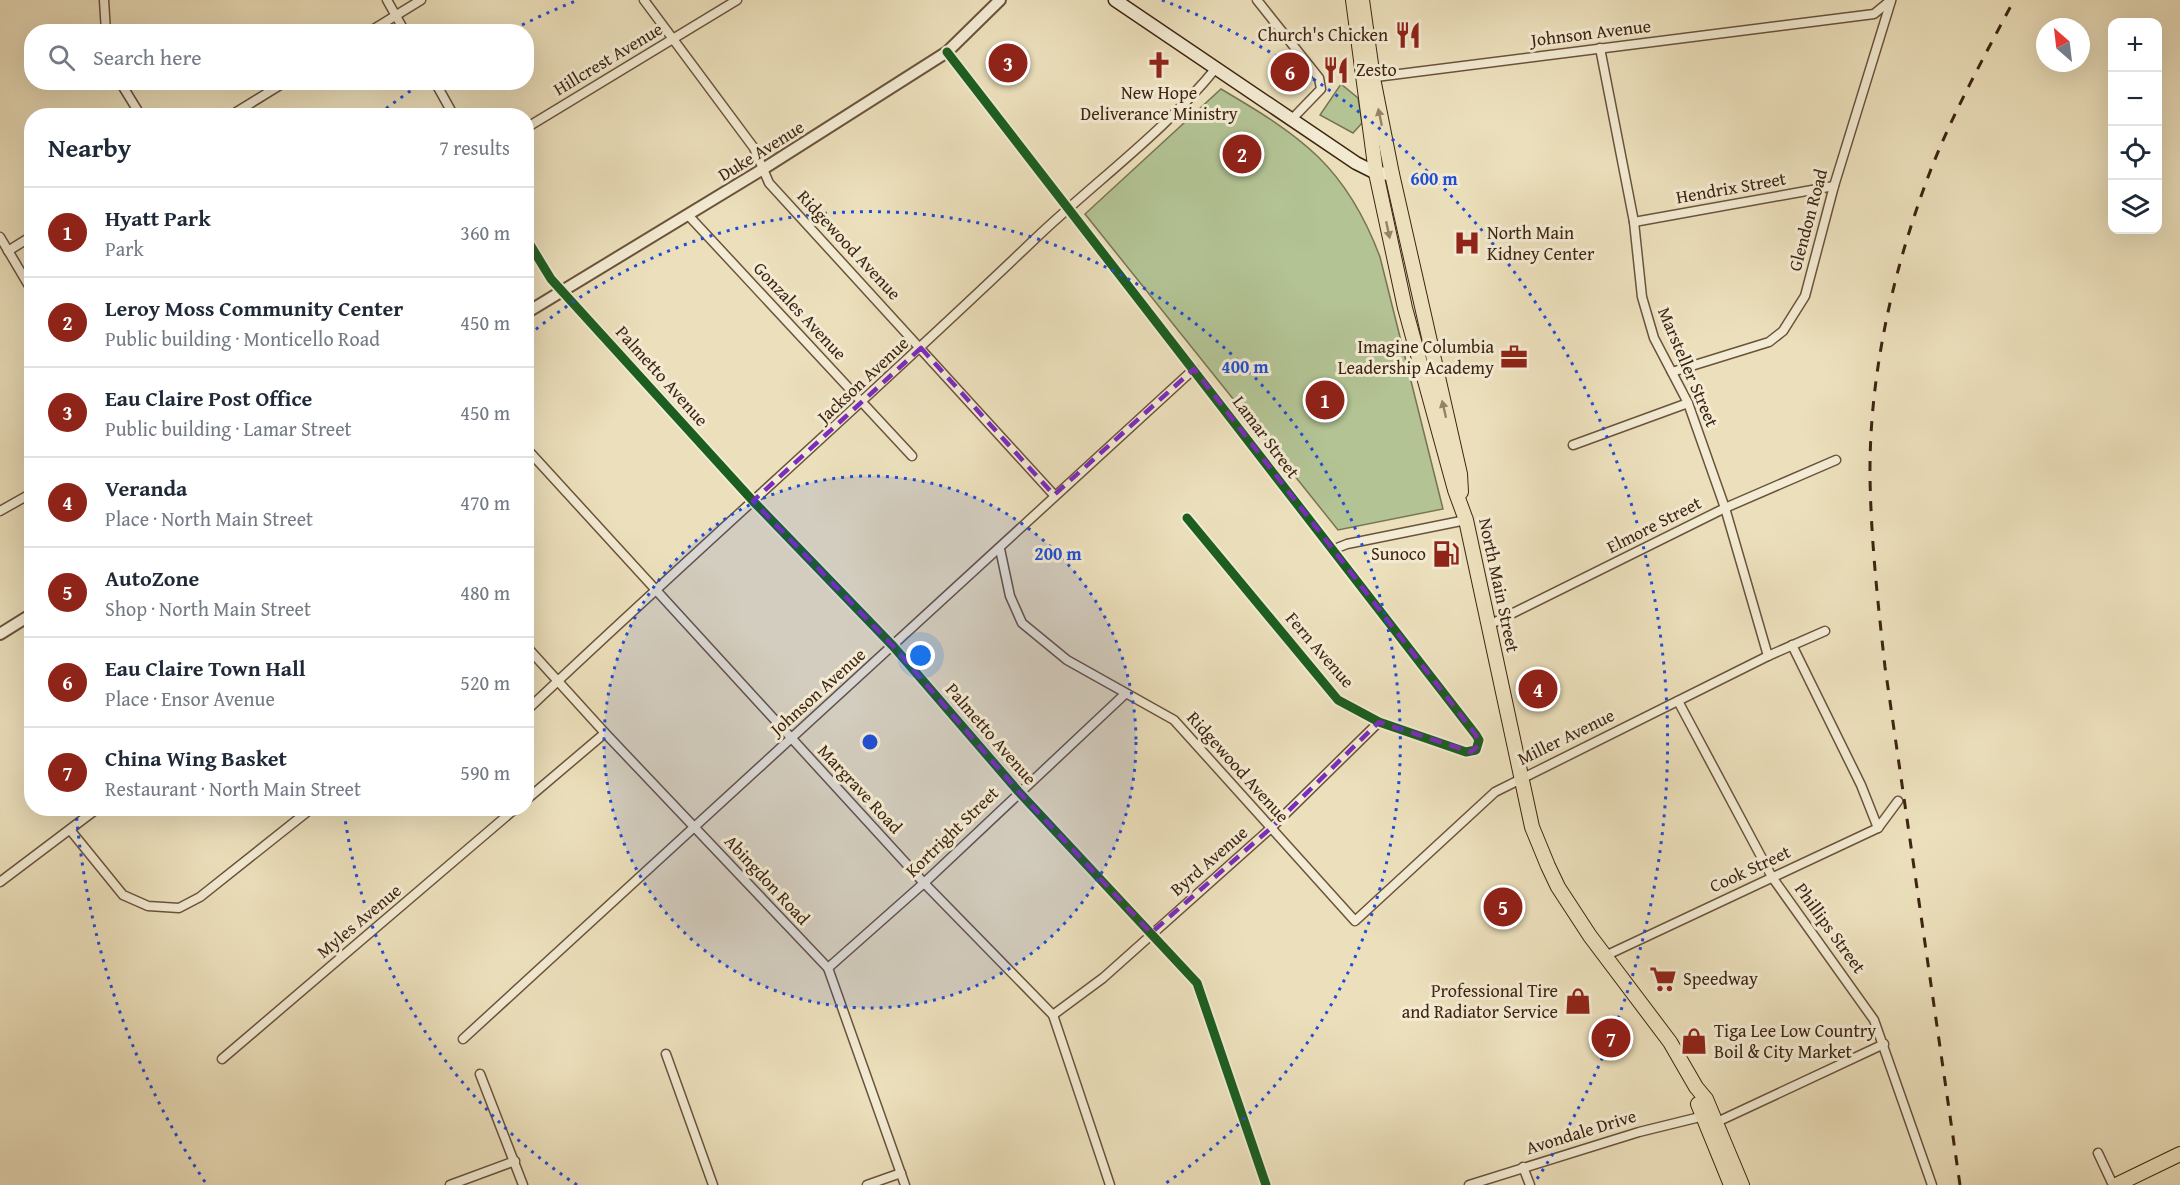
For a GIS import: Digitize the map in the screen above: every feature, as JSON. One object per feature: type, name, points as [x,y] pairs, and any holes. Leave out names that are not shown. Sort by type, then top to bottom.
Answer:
[{"type":"main road","points":[[1115,0],[1356,163],[1376,173],[1392,174]]},
{"type":"main road","name":"North Main Street","points":[[1353,0],[1367,79],[1392,174],[1419,303],[1460,474],[1464,514],[1532,827],[1558,887],[1605,956],[1670,1042],[1695,1088],[1706,1099],[1742,1185]]},
{"type":"main road","name":"North Main Street","points":[[1362,0],[1376,173],[1405,308],[1455,490],[1464,514]]},
{"type":"main road","name":"North Main Street","points":[[1695,1088],[1697,1101],[1731,1185]]},
{"type":"main road","points":[[2115,1185],[2180,1154]]},
{"type":"street","points":[[105,0],[106,24]]},
{"type":"street","points":[[387,0],[401,24]]},
{"type":"street","points":[[382,24],[421,0]]},
{"type":"street","name":"Ridgewood Avenue","points":[[644,0],[754,148],[770,183],[1054,495]]},
{"type":"street","name":"Hillcrest Avenue","points":[[534,123],[737,0]]},
{"type":"street","name":"Duke Avenue","points":[[534,308],[763,169],[947,52],[1000,0]]},
{"type":"street","points":[[1257,0],[1319,78],[1320,89],[1292,119]]},
{"type":"street","name":"Johnson Avenue","points":[[1367,79],[1874,14],[1892,0]]},
{"type":"street","name":"Glendon Road","points":[[1672,372],[1769,342],[1783,331],[1805,296],[1834,186],[1892,0]]},
{"type":"street","name":"Marsteller Street","points":[[1600,48],[1634,222],[1642,297],[1654,338],[1688,403],[1725,508],[1768,656]]},
{"type":"street","name":"Lamar Street","points":[[947,52],[1476,735],[1479,740],[1476,750],[1466,752]]},
{"type":"street","name":"Jackson Avenue","points":[[534,704],[654,589],[863,403],[1068,207],[1193,96],[1216,68]]},
{"type":"street","points":[[125,90],[136,108]]},
{"type":"street","points":[[243,108],[272,90]]},
{"type":"street","points":[[439,90],[450,108]]},
{"type":"street","name":"Hendrix Street","points":[[1634,222],[1834,186]]},
{"type":"street","name":"Gonzales Avenue","points":[[688,215],[912,456]]},
{"type":"street","points":[[0,237],[24,278]]},
{"type":"street","points":[[8,251],[24,241]]},
{"type":"street","name":"Palmetto Avenue","points":[[534,251],[551,279],[753,501],[893,646],[1018,791],[1197,983],[1266,1185]]},
{"type":"street","name":"Johnson Avenue","points":[[463,1039],[1194,369]]},
{"type":"street","points":[[1573,445],[1688,403]]},
{"type":"street","name":"Margrave Road","points":[[534,457],[924,883],[1053,1016],[1110,1185]]},
{"type":"street","name":"Elmore Street","points":[[1489,625],[1725,508],[1836,460]]},
{"type":"street","points":[[0,511],[24,498]]},
{"type":"street","points":[[1332,550],[1347,544],[1464,514]]},
{"type":"street","name":"Fern Avenue","points":[[1186,518],[1338,700],[1379,722],[1466,752]]},
{"type":"street","name":"Ridgewood Avenue","points":[[1000,549],[1010,596],[1022,623],[1067,660],[1174,720],[1355,921]]},
{"type":"street","points":[[0,634],[24,619]]},
{"type":"street","name":"Miller Avenue","points":[[1355,921],[1495,792],[1768,656],[1825,632]]},
{"type":"street","points":[[1792,645],[1861,785],[1878,828]]},
{"type":"street","name":"Abingdon Road","points":[[534,655],[604,734],[828,968],[905,1185]]},
{"type":"street","name":"Kortright Street","points":[[828,968],[924,883],[1018,791],[1125,694]]},
{"type":"street","name":"Phillips Street","points":[[1678,701],[1772,877],[1866,1007],[1884,1044],[1932,1185]]},
{"type":"street","name":"Byrd Avenue","points":[[1053,1016],[1103,978],[1271,828],[1379,722]]},
{"type":"street","points":[[534,793],[604,734]]},
{"type":"street","name":"Cook Street","points":[[1605,956],[1878,828],[1898,801]]},
{"type":"street","points":[[0,882],[89,816]]},
{"type":"street","points":[[71,831],[123,895],[148,906],[179,908],[200,897],[302,816]]},
{"type":"street","name":"Myles Avenue","points":[[222,1059],[507,816]]},
{"type":"street","points":[[1717,1122],[1884,1044]]},
{"type":"street","points":[[666,1054],[713,1185]]},
{"type":"street","points":[[480,1074],[523,1185]]},
{"type":"street","name":"Avondale Drive","points":[[1469,1185],[1523,1167],[1704,1116]]},
{"type":"street","points":[[2098,1153],[2115,1185]]},
{"type":"street","points":[[450,1185],[515,1161]]},
{"type":"street","points":[[1523,1167],[1530,1185]]},
{"type":"street","points":[[867,1185],[901,1173]]},
{"type":"highlighted area","points":[[921,348],[1054,495],[1194,369],[1476,735],[1478,746],[1471,752],[1379,722],[1271,828],[1151,933],[1018,791],[893,646],[753,501]]},
{"type":"green space","points":[[1341,84],[1358,98],[1362,123],[1353,133],[1320,115]]},
{"type":"green space","points":[[1221,89],[1275,122],[1318,156],[1336,176],[1367,226],[1380,257],[1443,509],[1338,530],[1085,214]]},
{"type":"railway","points":[[1960,1185],[1885,667],[1872,525],[1871,440],[1873,404],[1884,330],[1912,223],[1943,140],[2014,0]]},
{"type":"cycle path","points":[[947,52],[1476,735],[1479,740],[1476,750],[1466,752],[1379,722],[1338,700],[1187,518]]},
{"type":"cycle path","points":[[534,251],[551,279],[753,501],[893,646],[1018,791],[1197,983],[1266,1185]]},
{"type":"place","name":"Church's Chicken","points":[[1408,35]]},
{"type":"place","name":"Eau Claire Post Office","points":[[1008,63]]},
{"type":"place","name":"New Hope Deliverance Ministry","points":[[1159,65]]},
{"type":"place","name":"Zesto","points":[[1336,70]]},
{"type":"place","name":"Eau Claire Town Hall","points":[[1290,72]]},
{"type":"place","name":"Leroy Moss Community Center","points":[[1242,154]]},
{"type":"place","name":"North Main Kidney Center","points":[[1467,243]]},
{"type":"place","name":"Imagine Columbia Leadership Academy","points":[[1514,357]]},
{"type":"place","name":"Hyatt Park","points":[[1325,400]]},
{"type":"place","name":"Sunoco","points":[[1446,554]]},
{"type":"place","name":"Veranda","points":[[1538,689]]},
{"type":"place","name":"AutoZone","points":[[1503,907]]},
{"type":"place","name":"Speedway","points":[[1663,979]]},
{"type":"place","name":"Professional Tire and Radiator Service","points":[[1578,1001]]},
{"type":"place","name":"China Wing Basket","points":[[1611,1038]]},
{"type":"place","name":"Tiga Lee Low Country Boil & City Market","points":[[1694,1041]]}]
